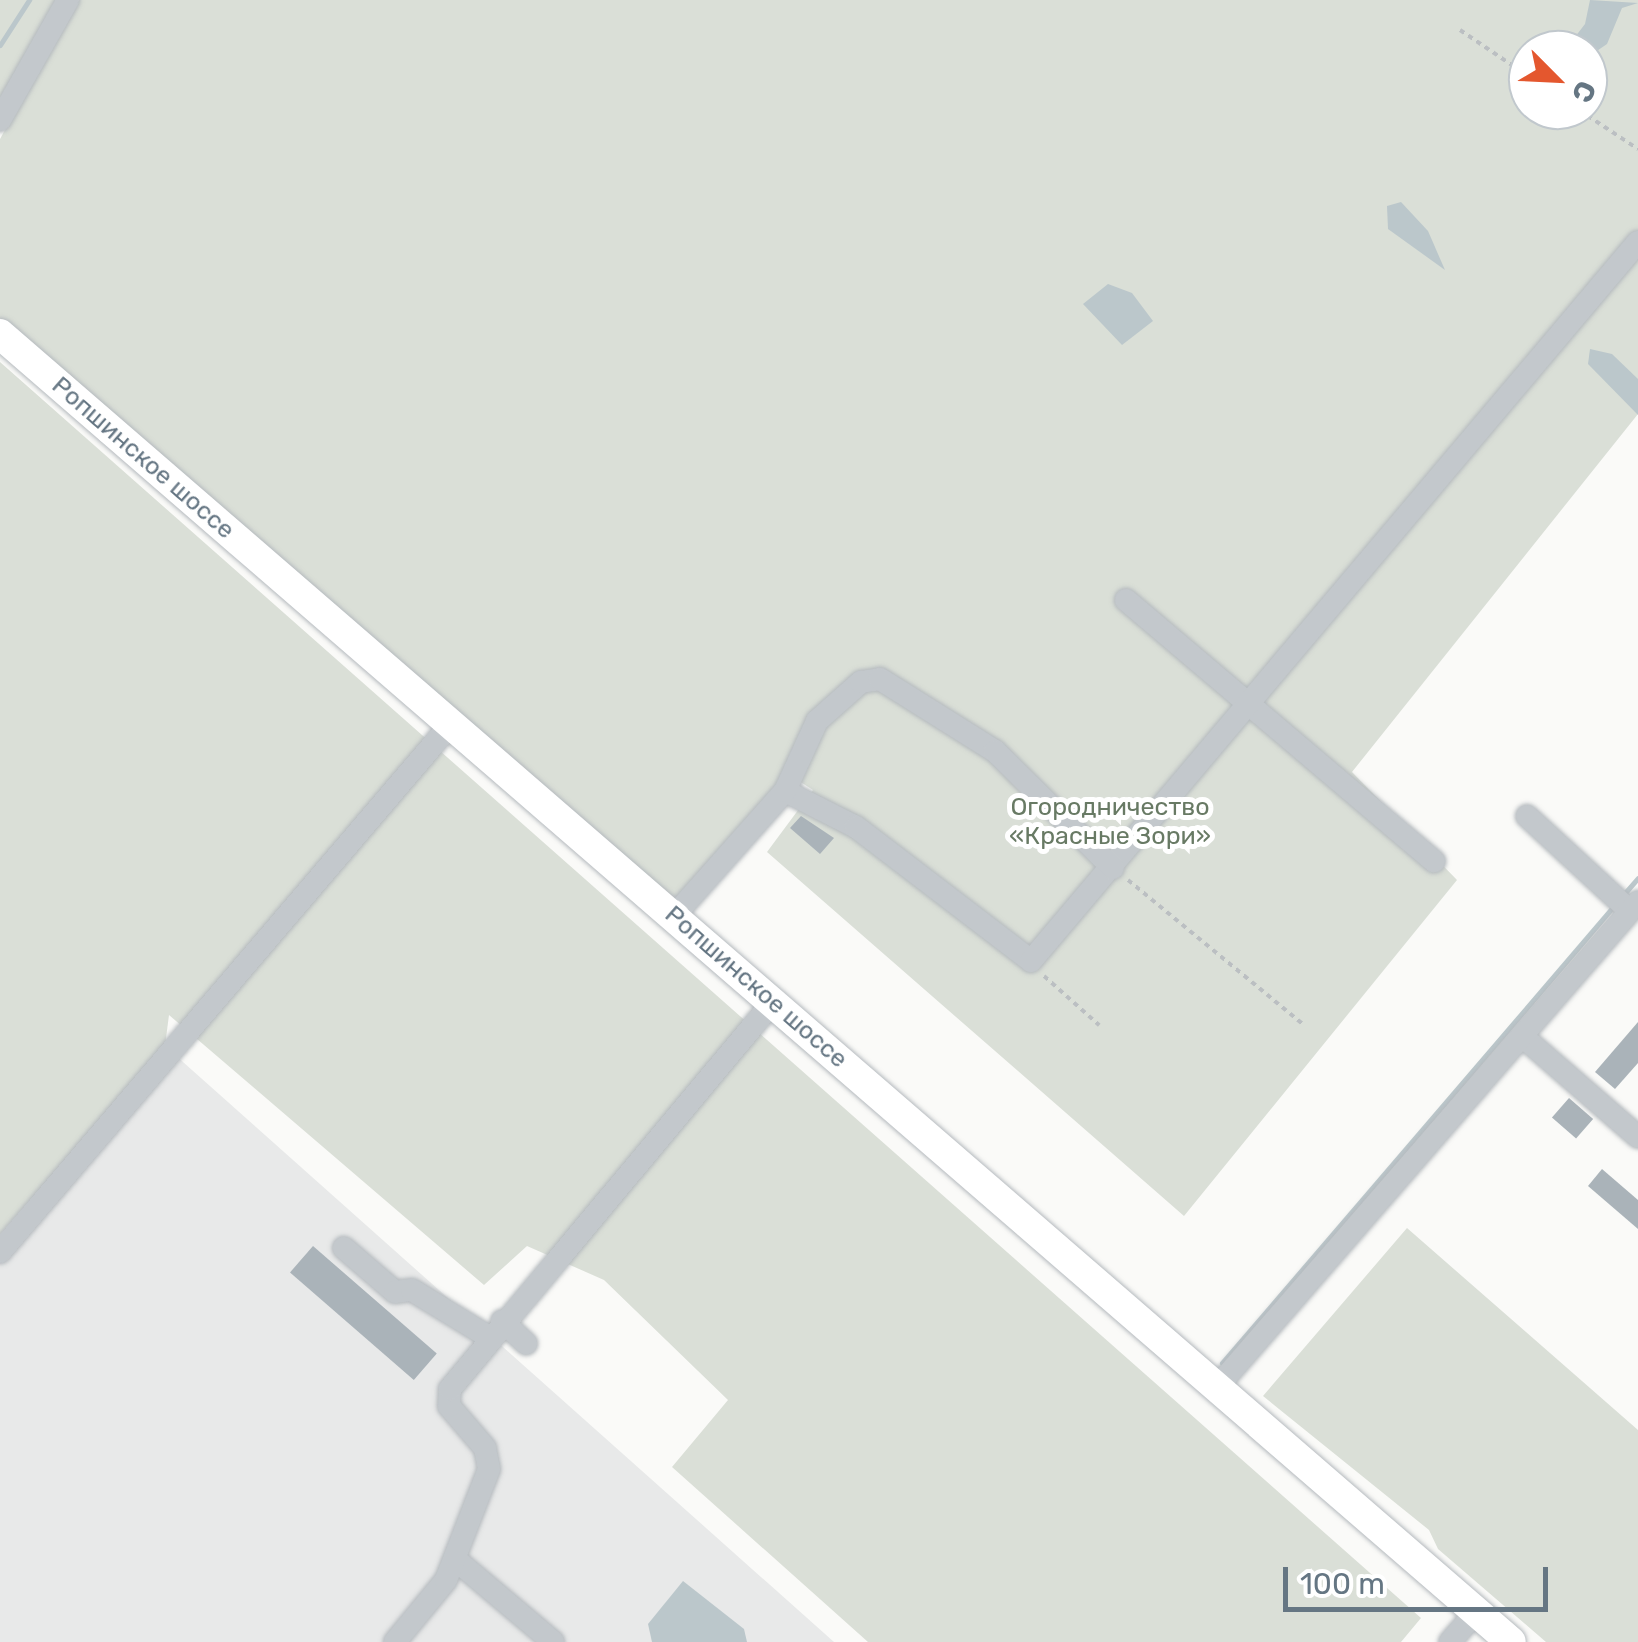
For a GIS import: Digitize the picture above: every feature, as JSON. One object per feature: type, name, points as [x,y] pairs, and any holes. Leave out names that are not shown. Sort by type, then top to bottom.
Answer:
[{"type":"main road","name":"Ропшинское шоссе","points":[[0,334],[1511,1642]]},
{"type":"street","points":[[0,120],[68,0]]},
{"type":"street","points":[[785,791],[856,827],[1032,961],[1638,242]]},
{"type":"street","points":[[1126,600],[1245,707],[1434,861]]},
{"type":"street","points":[[674,916],[785,791],[817,722],[862,682],[880,680],[995,750],[1113,868]]},
{"type":"street","points":[[0,1252],[451,724]]},
{"type":"street","points":[[1218,1386],[1634,906],[1527,816]]},
{"type":"street","points":[[395,1642],[456,1560],[490,1469],[448,1399],[496,1329],[773,1002]]},
{"type":"street","points":[[1522,1036],[1638,1136]]},
{"type":"street","points":[[344,1248],[395,1292],[412,1290],[526,1343]]},
{"type":"street","points":[[456,1560],[552,1642]]},
{"type":"street","points":[[1450,1642],[1476,1612]]},
{"type":"path","points":[[1460,30],[1508,62]]},
{"type":"path","points":[[1608,129],[1638,149]]},
{"type":"path","points":[[1113,868],[1304,1026]]},
{"type":"path","points":[[1032,961],[1100,1025]]},
{"type":"shaded area","points":[[1590,0],[1638,3],[1622,8],[1608,42],[1608,30],[1580,30]]},
{"type":"shaded area","points":[[1401,202],[1428,231],[1445,270],[1388,229],[1387,206]]},
{"type":"shaded area","points":[[1108,284],[1132,293],[1153,321],[1122,345],[1083,304]]},
{"type":"shaded area","points":[[1590,349],[1612,354],[1638,379],[1638,415],[1588,364]]},
{"type":"shaded area","points":[[165,1046],[834,1642],[0,1642],[0,1234]]},
{"type":"shaded area","points":[[683,1581],[744,1629],[747,1642],[652,1642],[648,1624]]},
{"type":"green space","points":[[0,0],[62,0],[0,106]]},
{"type":"green space","name":"Огородничество «Красные Зори»","points":[[76,0],[1638,0],[1638,414],[1352,772],[1457,880],[1184,1216],[767,852],[813,790],[799,781],[683,912],[0,318],[0,139]]},
{"type":"green space","points":[[0,362],[1421,1618],[1401,1642],[868,1642],[672,1467],[728,1400],[604,1280],[527,1246],[484,1285],[169,1015],[165,1046],[0,1234]]},
{"type":"green space","points":[[1407,1228],[1638,1430],[1638,1642],[1546,1642],[1438,1549],[1429,1530],[1263,1396]]},
{"type":"building","points":[[801,816],[834,838],[820,854],[790,828]]},
{"type":"building","points":[[1638,1022],[1638,1063],[1615,1089],[1595,1072]]},
{"type":"building","points":[[1569,1098],[1593,1119],[1576,1139],[1552,1118]]},
{"type":"building","points":[[1602,1169],[1638,1200],[1638,1229],[1588,1186]]},
{"type":"building","points":[[313,1246],[437,1354],[414,1380],[290,1272]]},
{"type":"waterway","points":[[0,45],[29,0]]},
{"type":"waterway","points":[[1624,894],[1638,878]]},
{"type":"waterway","points":[[1222,1363],[1613,907]]}]
